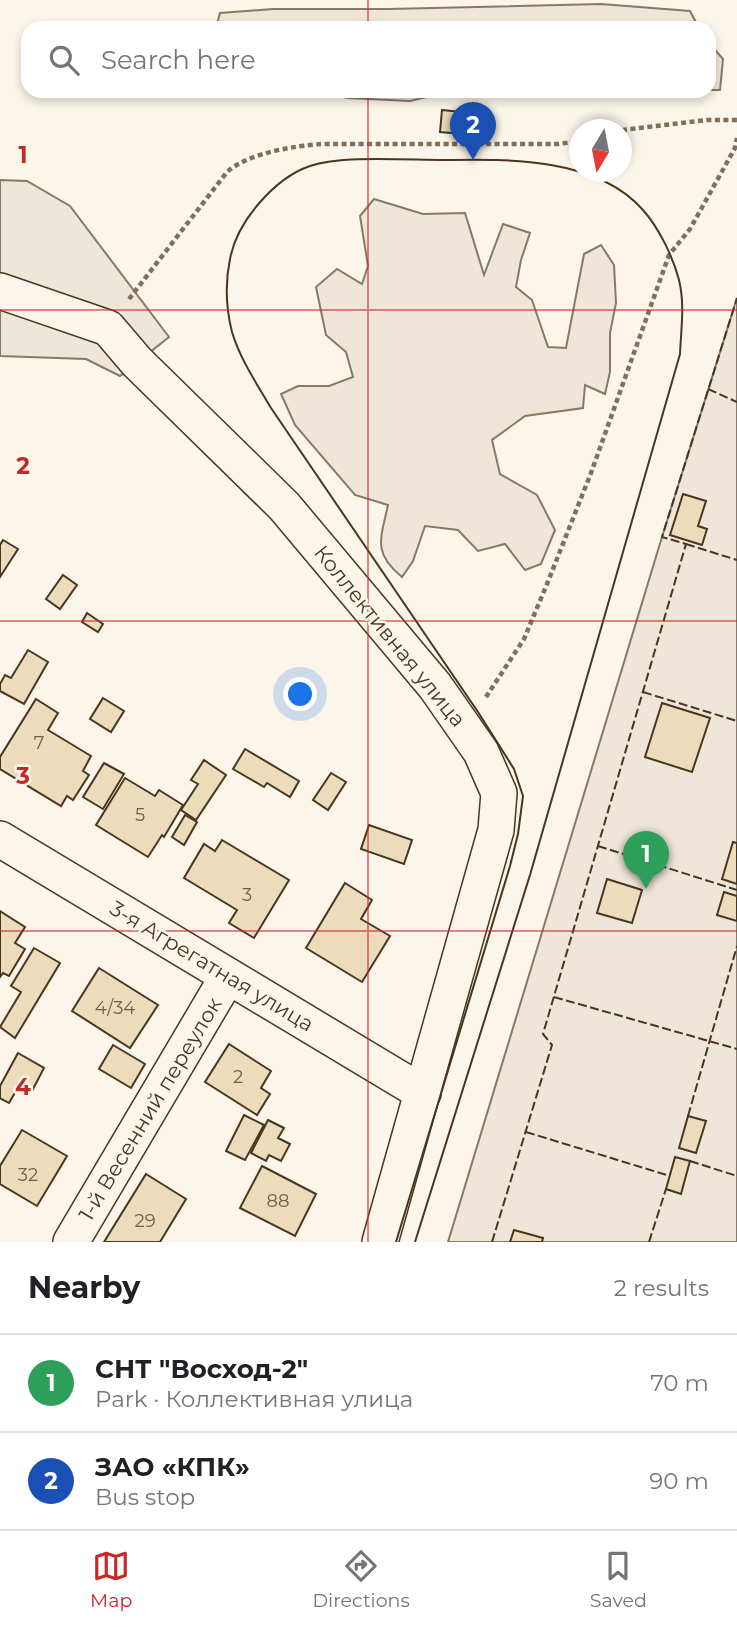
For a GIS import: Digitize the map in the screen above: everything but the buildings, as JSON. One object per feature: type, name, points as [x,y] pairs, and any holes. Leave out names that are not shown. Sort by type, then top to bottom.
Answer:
[{"type":"street","points":[[0,291],[108,328]]},
{"type":"street","name":"Коллективная улица","points":[[108,328],[137,362],[284,506],[435,686],[481,751],[499,793],[496,831],[380,1242]]},
{"type":"street","name":"3-я Агрегатная улица","points":[[0,839],[423,1093]]},
{"type":"street","name":"1-й Весенний переулок","points":[[71,1242],[228,976]]},
{"type":"path","points":[[632,129],[707,120],[737,120]]},
{"type":"path","points":[[481,751],[478,712],[524,639],[547,584],[592,473],[669,255],[690,229],[735,148],[737,138]]},
{"type":"path","points":[[108,328],[227,172],[244,161],[292,148],[321,144],[569,142]]},
{"type":"shaded area","points":[[601,4],[690,11],[695,21],[218,21],[220,13],[273,9]]},
{"type":"shaded area","points":[[716,51],[723,59],[720,90],[716,90]]},
{"type":"shaded area","points":[[348,98],[423,98],[410,101]]},
{"type":"shaded area","points":[[0,180],[27,181],[70,206],[169,337],[120,376],[86,359],[0,356]]},
{"type":"shaded area","points":[[374,199],[423,214],[465,213],[484,275],[503,224],[530,233],[516,287],[532,300],[548,347],[566,348],[584,254],[601,245],[614,265],[616,303],[610,333],[610,372],[605,394],[585,385],[583,408],[525,416],[492,440],[500,474],[537,495],[555,530],[541,564],[525,570],[505,544],[478,551],[458,530],[425,526],[413,561],[402,577],[386,560],[381,544],[388,505],[355,495],[295,425],[281,394],[298,386],[329,386],[353,377],[346,352],[326,335],[316,287],[337,269],[362,284],[368,266],[360,216]]},
{"type":"shaded area","points":[[737,298],[737,1242],[448,1242],[662,537]]},
{"type":"tram line","points":[[396,1242],[510,866],[523,796],[514,769],[478,712],[271,408],[249,371],[235,342],[230,323],[228,268],[234,245],[249,216],[284,180],[310,166],[356,159],[522,161],[576,171],[601,180],[624,193],[643,210],[665,243],[679,280],[682,308],[680,354],[530,875],[415,1242]]},
{"type":"fence","points":[[492,1242],[552,1045],[543,1034],[686,544],[662,537],[737,298]]},
{"type":"fence","points":[[708,389],[737,402]]},
{"type":"fence","points":[[686,544],[737,560]]},
{"type":"fence","points":[[643,692],[737,721]]},
{"type":"fence","points":[[598,846],[737,890]]},
{"type":"fence","points":[[688,1116],[737,946]]},
{"type":"fence","points":[[554,997],[737,1049]]},
{"type":"fence","points":[[526,1132],[670,1176]]},
{"type":"fence","points":[[690,1161],[737,1176]]},
{"type":"fence","points":[[649,1242],[666,1189]]},
{"type":"place","name":"ЗАО «КПК»","points":[[473,160]]},
{"type":"place","name":"СНТ \"Восход-2\"","points":[[646,889]]}]
